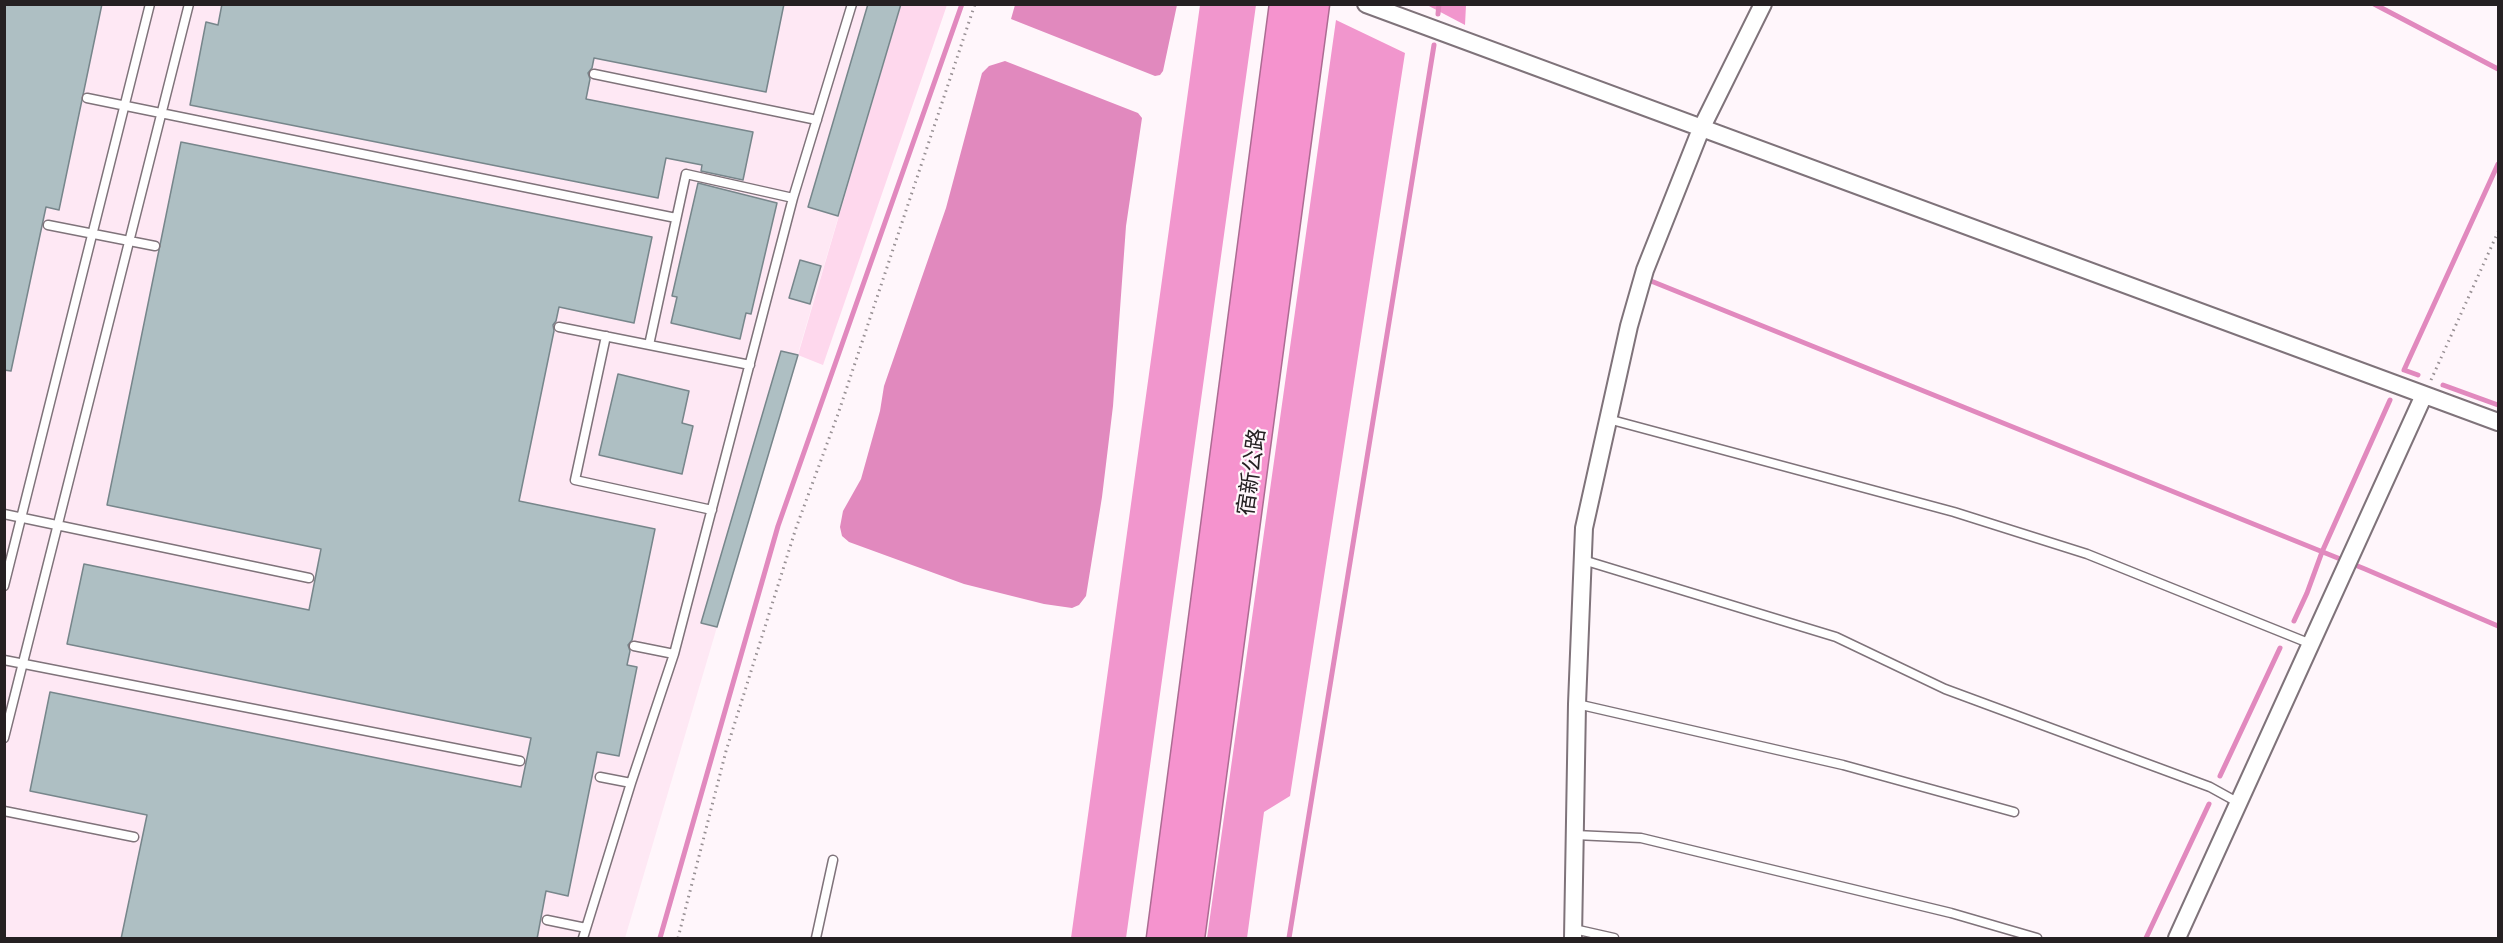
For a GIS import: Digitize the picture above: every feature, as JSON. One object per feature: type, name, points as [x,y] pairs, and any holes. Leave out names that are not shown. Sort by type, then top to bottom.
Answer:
[{"type":"highway","name":"宿新公路","points":[[1162,939],[1285,4]]},
{"type":"highway","name":"宿新公路","points":[[1190,939],[1314,4]]},
{"type":"street","points":[[1366,4],[2499,422]]},
{"type":"street","points":[[1573,934],[1577,704],[1584,528],[1629,326],[1645,270],[1701,129],[1763,4]]},
{"type":"street","points":[[2177,939],[2424,395]]},
{"type":"lane","points":[[4,586],[150,4]]},
{"type":"lane","points":[[4,738],[189,4]]},
{"type":"lane","points":[[583,939],[631,783],[675,654],[793,198],[851,5]]},
{"type":"lane","points":[[594,74],[817,120]]},
{"type":"lane","points":[[87,98],[676,218]]},
{"type":"lane","points":[[649,345],[686,174],[793,198]]},
{"type":"lane","points":[[48,225],[155,246]]},
{"type":"lane","points":[[559,327],[750,365]]},
{"type":"lane","points":[[606,336],[575,480],[712,510]]},
{"type":"lane","points":[[1608,419],[1954,512],[2076,551],[2311,644]]},
{"type":"lane","points":[[4,514],[309,578]]},
{"type":"lane","points":[[1583,560],[1836,637],[1945,689],[2210,787],[2239,804]]},
{"type":"lane","points":[[634,646],[675,654]]},
{"type":"lane","points":[[4,660],[520,761]]},
{"type":"lane","points":[[1577,704],[1843,765],[2014,812]]},
{"type":"lane","points":[[600,777],[631,783]]},
{"type":"lane","points":[[4,811],[134,837]]},
{"type":"lane","points":[[1575,835],[1641,838],[1951,913],[2037,939]]},
{"type":"lane","points":[[816,939],[833,860]]},
{"type":"lane","points":[[547,920],[586,928]]},
{"type":"lane","points":[[1573,934],[1614,939]]},
{"type":"path","points":[[678,939],[726,751],[796,528],[838,414],[975,4]]},
{"type":"path","points":[[2424,395],[2499,232]]},
{"type":"shaded area","points":[[1015,4],[1177,5],[1163,71],[1160,75],[1155,76],[1011,19]]},
{"type":"shaded area","points":[[5,5],[901,5],[625,938],[5,938]]},
{"type":"shaded area","points":[[901,5],[947,5],[823,365],[798,355]]},
{"type":"shaded area","points":[[1200,5],[1256,5],[1126,938],[1071,938]]},
{"type":"shaded area","points":[[1427,5],[1466,5],[1465,25]]},
{"type":"shaded area","points":[[1336,20],[1405,53],[1290,796],[1264,812],[1247,938],[1207,938]]},
{"type":"shaded area","points":[[1005,61],[1138,113],[1142,118],[1126,226],[1113,406],[1102,497],[1086,596],[1079,605],[1072,608],[1044,604],[964,584],[849,542],[842,536],[840,527],[843,511],[861,479],[880,411],[884,386],[946,208],[982,73],[989,66]]},
{"type":"building","points":[[4,4],[102,4],[59,210],[46,207],[11,371],[4,370]]},
{"type":"building","points":[[222,4],[784,4],[766,92],[594,58],[592,68],[588,73],[590,79],[586,99],[753,132],[743,180],[701,171],[702,165],[666,158],[658,198],[190,105],[206,22],[218,25]]},
{"type":"building","points":[[868,4],[901,4],[838,216],[808,207]]},
{"type":"building","points":[[181,142],[652,237],[634,323],[559,307],[553,325],[554,331],[519,501],[655,529],[632,640],[628,645],[630,651],[627,665],[637,667],[619,756],[597,752],[568,896],[546,891],[537,939],[121,939],[147,815],[30,791],[50,692],[521,787],[531,738],[67,644],[84,564],[309,610],[321,549],[107,505]]},
{"type":"building","points":[[698,183],[777,203],[751,314],[746,313],[740,339],[671,323],[677,297],[672,296]]},
{"type":"building","points":[[800,260],[821,266],[810,304],[789,298]]},
{"type":"building","points":[[781,351],[798,355],[717,627],[701,623]]},
{"type":"building","points":[[618,374],[689,391],[682,423],[693,426],[682,474],[599,455]]},
{"type":"waterway","points":[[660,938],[778,526],[962,4]]},
{"type":"waterway","points":[[1438,14],[1439,4]]},
{"type":"waterway","points":[[2374,4],[2498,69]]},
{"type":"waterway","points":[[1289,938],[1434,45]]},
{"type":"waterway","points":[[2418,375],[2404,370],[2498,164]]},
{"type":"waterway","points":[[1651,281],[2365,569],[2498,626]]},
{"type":"waterway","points":[[2443,385],[2498,405]]},
{"type":"waterway","points":[[2294,621],[2322,552],[2390,400]]},
{"type":"waterway","points":[[2220,776],[2280,648]]},
{"type":"waterway","points":[[2146,938],[2209,804]]}]
